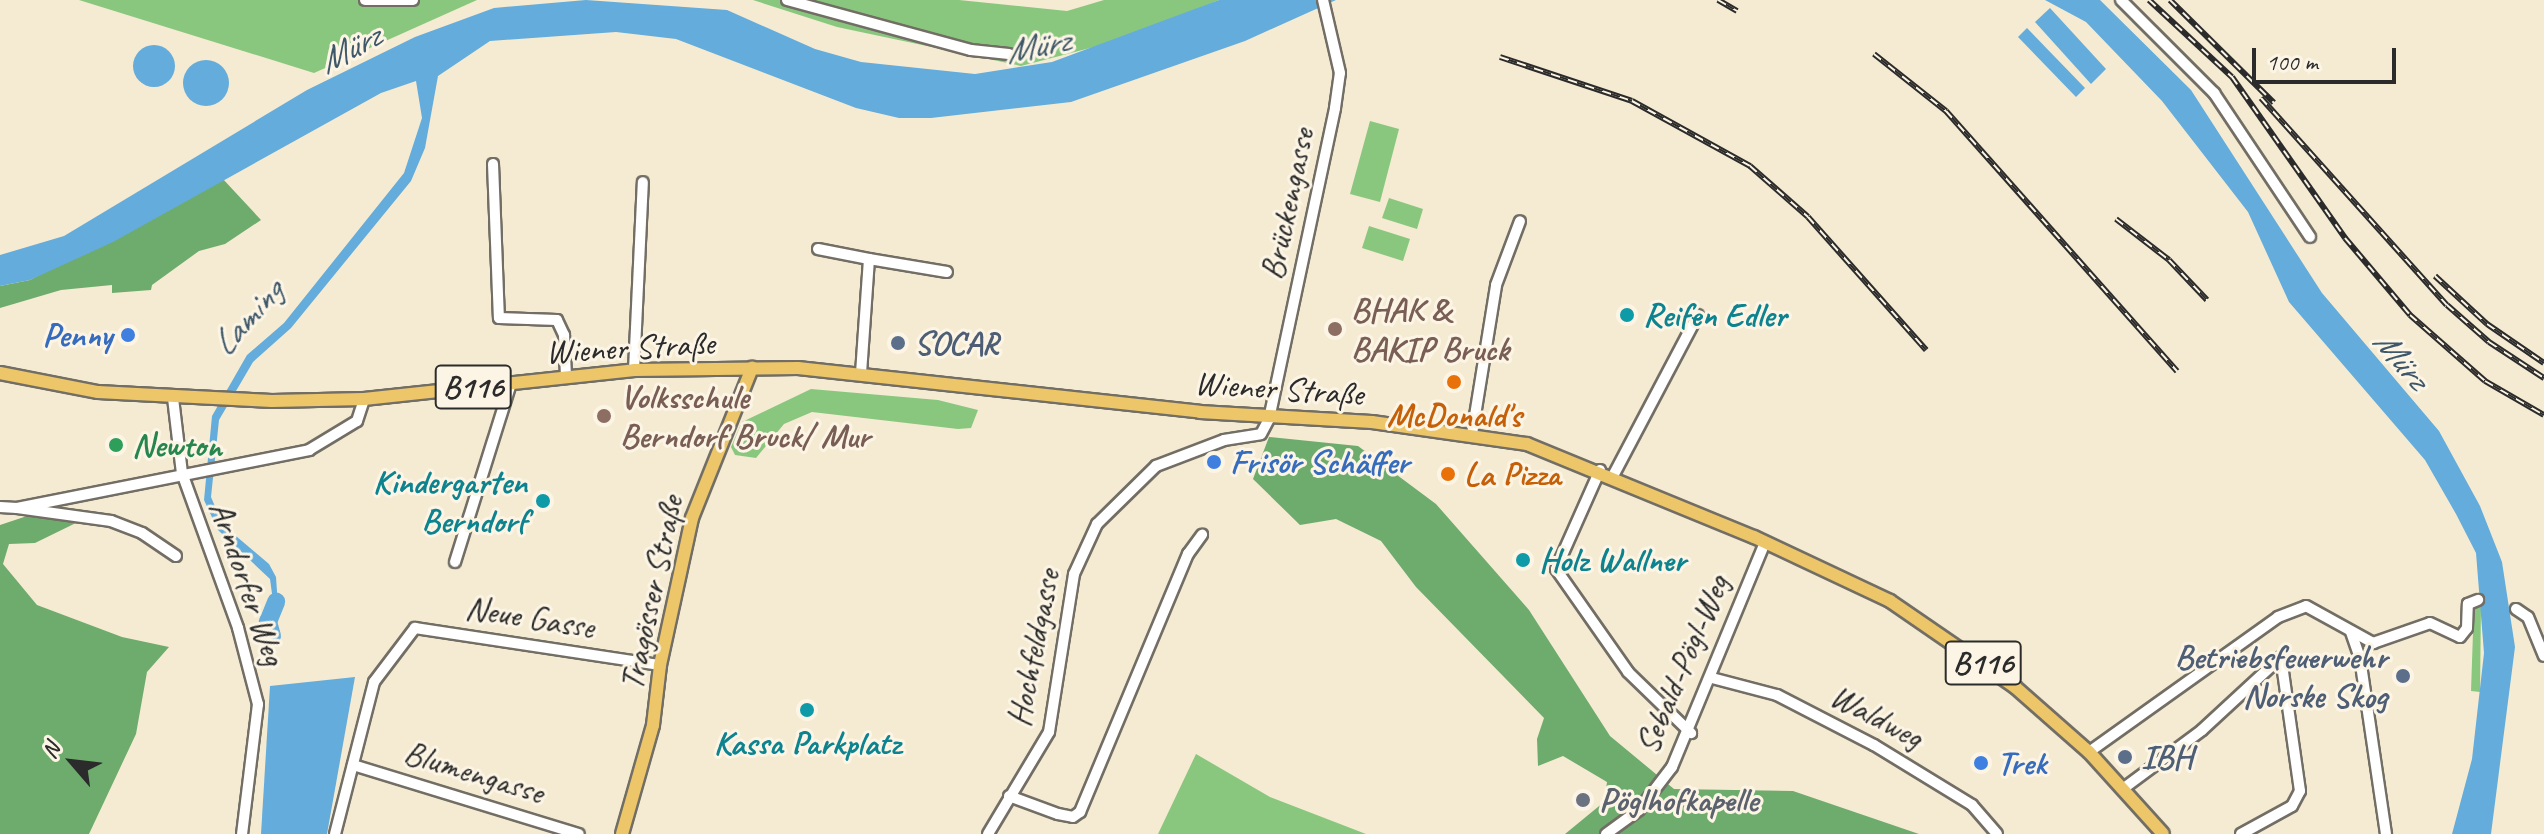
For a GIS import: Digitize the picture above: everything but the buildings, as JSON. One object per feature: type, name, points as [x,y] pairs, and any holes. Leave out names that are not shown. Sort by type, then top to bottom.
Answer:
[{"type":"main road","name":"Wiener Straße","points":[[173,398],[272,401],[364,399],[634,370],[752,368],[861,373],[1269,419],[1372,422],[1527,444],[1606,473],[1765,542],[1901,608],[2015,687],[2089,752],[2163,834]]},
{"type":"main road","name":"Tragösser Straße","points":[[622,834],[653,725],[660,665],[698,499],[752,368]]},
{"type":"main road","name":"B116","points":[[0,373],[98,392],[173,398]]},
{"type":"street","points":[[365,0],[413,0]]},
{"type":"street","points":[[787,0],[971,50],[1009,54]]},
{"type":"street","name":"Brückengasse","points":[[1269,419],[1340,73],[1323,0]]},
{"type":"street","points":[[2121,0],[2214,93],[2310,237]]},
{"type":"street","points":[[493,164],[499,318],[557,320],[564,335],[566,376]]},
{"type":"street","points":[[634,370],[643,182]]},
{"type":"street","points":[[1472,434],[1496,285],[1520,221]]},
{"type":"street","points":[[818,249],[947,272]]},
{"type":"street","points":[[861,373],[869,259]]},
{"type":"street","points":[[1691,733],[1620,663],[1556,569],[1606,473],[1698,315]]},
{"type":"street","points":[[455,562],[511,383]]},
{"type":"street","name":"Arndorfer Weg","points":[[173,398],[182,473],[253,674],[258,704],[242,834]]},
{"type":"street","points":[[17,508],[182,473],[287,456],[329,440],[357,421],[364,399]]},
{"type":"street","name":"Hochfeldgasse","points":[[988,834],[1009,796],[1036,761],[1049,732],[1074,574],[1097,524],[1156,466],[1224,440],[1261,434],[1269,419]]},
{"type":"street","points":[[0,507],[111,521],[142,533],[176,556]]},
{"type":"street","points":[[1009,796],[1073,817],[1080,812],[1188,554],[1202,535]]},
{"type":"street","name":"Sebald-Pögl-Weg","points":[[1606,834],[1639,810],[1691,733],[1765,542]]},
{"type":"street","points":[[2089,752],[2278,617],[2306,606],[2373,643],[2430,623],[2460,637],[2467,628],[2468,604],[2478,600]]},
{"type":"street","points":[[2516,609],[2528,617],[2544,656]]},
{"type":"street","name":"Neue Gasse","points":[[353,765],[374,682],[415,628],[660,665]]},
{"type":"street","points":[[2351,632],[2360,658],[2386,834]]},
{"type":"street","points":[[2124,788],[2202,730],[2281,657],[2300,791],[2292,806],[2241,834]]},
{"type":"street","name":"Waldweg","points":[[1712,678],[1777,695],[1874,745],[1972,805],[1997,834]]},
{"type":"street","points":[[335,834],[353,765]]},
{"type":"street","name":"Blumengasse","points":[[353,765],[579,834]]},
{"type":"green space","points":[[79,0],[477,0],[314,73]]},
{"type":"green space","points":[[753,0],[959,0],[1067,11],[1104,0],[1219,0],[1121,40],[1021,66],[837,27]]},
{"type":"green space","points":[[1370,121],[1399,129],[1380,202],[1350,194]]},
{"type":"green space","points":[[222,178],[261,220],[225,244],[199,251],[152,285],[151,290],[112,293],[112,285],[61,290],[0,308],[0,286],[30,280]]},
{"type":"green space","points":[[1389,198],[1423,209],[1417,229],[1382,218]]},
{"type":"green space","points":[[1369,226],[1410,239],[1403,261],[1362,248]]},
{"type":"green space","points":[[811,389],[938,400],[978,410],[971,428],[958,429],[812,412],[784,424],[756,458],[735,455],[731,447],[742,422]]},
{"type":"green space","points":[[1269,437],[1358,446],[1436,504],[1529,610],[1610,736],[1674,789],[1793,791],[1919,834],[1565,834],[1604,802],[1607,782],[1563,756],[1538,766],[1537,739],[1544,718],[1416,587],[1381,541],[1336,519],[1300,525],[1253,479]]},
{"type":"green space","points":[[27,516],[82,520],[35,543],[9,544],[3,564],[37,605],[122,637],[169,647],[147,672],[136,734],[89,834],[0,834],[0,525]]},
{"type":"green space","points":[[2474,603],[2481,604],[2480,692],[2471,691]]},
{"type":"green space","points":[[1196,754],[1270,797],[1366,834],[1158,834]]},
{"type":"water","points":[[586,0],[727,10],[815,49],[861,62],[975,74],[1052,62],[1219,0],[1336,0],[1245,41],[1071,102],[931,118],[899,118],[856,108],[676,39],[616,32],[490,41],[438,76],[425,148],[411,181],[291,328],[253,362],[219,420],[211,497],[223,525],[269,564],[276,577],[278,606],[271,623],[264,620],[273,601],[270,579],[218,530],[204,500],[212,416],[247,355],[284,323],[404,173],[422,118],[416,81],[381,93],[113,242],[30,280],[0,286],[0,255],[64,236],[307,90],[415,37],[494,8]]},
{"type":"water","name":"Mürz","points":[[2045,0],[2100,0],[2191,90],[2322,293],[2439,431],[2480,506],[2502,562],[2515,647],[2491,834],[2452,834],[2472,759],[2484,653],[2476,553],[2456,514],[2425,460],[2289,302],[2248,212],[2162,101],[2086,22]]},
{"type":"water","points":[[2050,8],[2106,69],[2091,84],[2035,22]]},
{"type":"water","points":[[2027,28],[2085,88],[2076,97],[2018,37]]},
{"type":"water","points":[[154,45],[169,51],[175,66],[169,81],[154,87],[139,81],[133,66],[139,51]]},
{"type":"water","points":[[206,60],[223,66],[229,83],[223,100],[206,106],[189,100],[183,83],[189,66]]},
{"type":"water","points":[[355,677],[327,834],[261,834],[270,686]]},
{"type":"waterway","name":"Laming","points":[[272,636],[268,622],[276,602]]},
{"type":"railway","points":[[1718,0],[1737,11]]},
{"type":"railway","points":[[2149,0],[2232,77],[2345,238],[2410,315],[2485,381],[2544,415]]},
{"type":"railway","points":[[2170,0],[2274,103]]},
{"type":"railway","points":[[1874,54],[1946,111],[2177,371]]},
{"type":"railway","points":[[1500,57],[1632,101],[1750,166],[1808,217],[1926,350]]},
{"type":"railway","points":[[2261,98],[2447,305],[2489,342],[2544,378]]},
{"type":"railway","points":[[2116,219],[2169,260],[2207,300]]},
{"type":"railway","points":[[2435,276],[2487,324],[2544,363]]},
{"type":"place","name":"Reifen Edler","points":[[1627,315]]},
{"type":"place","name":"BHAK & BAKIP Bruck","points":[[1335,329]]},
{"type":"place","name":"Penny","points":[[128,335]]},
{"type":"place","name":"SOCAR","points":[[898,343]]},
{"type":"place","name":"McDonald's","points":[[1454,382]]},
{"type":"place","name":"Volksschule Berndorf Bruck/ Mur","points":[[604,416]]},
{"type":"place","name":"Newton","points":[[116,445]]},
{"type":"place","name":"Frisör Schäffer","points":[[1214,462]]},
{"type":"place","name":"La Pizza","points":[[1448,474]]},
{"type":"place","name":"Kindergarten Berndorf","points":[[543,501]]},
{"type":"place","name":"Holz Wallner","points":[[1523,560]]},
{"type":"place","name":"Betriebsfeuerwehr Norske Skog","points":[[2403,676]]},
{"type":"place","name":"Kassa Parkplatz","points":[[807,710]]},
{"type":"place","name":"IBH","points":[[2125,757]]},
{"type":"place","name":"Trek","points":[[1981,763]]},
{"type":"place","name":"Pöglhofkapelle","points":[[1583,800]]}]
